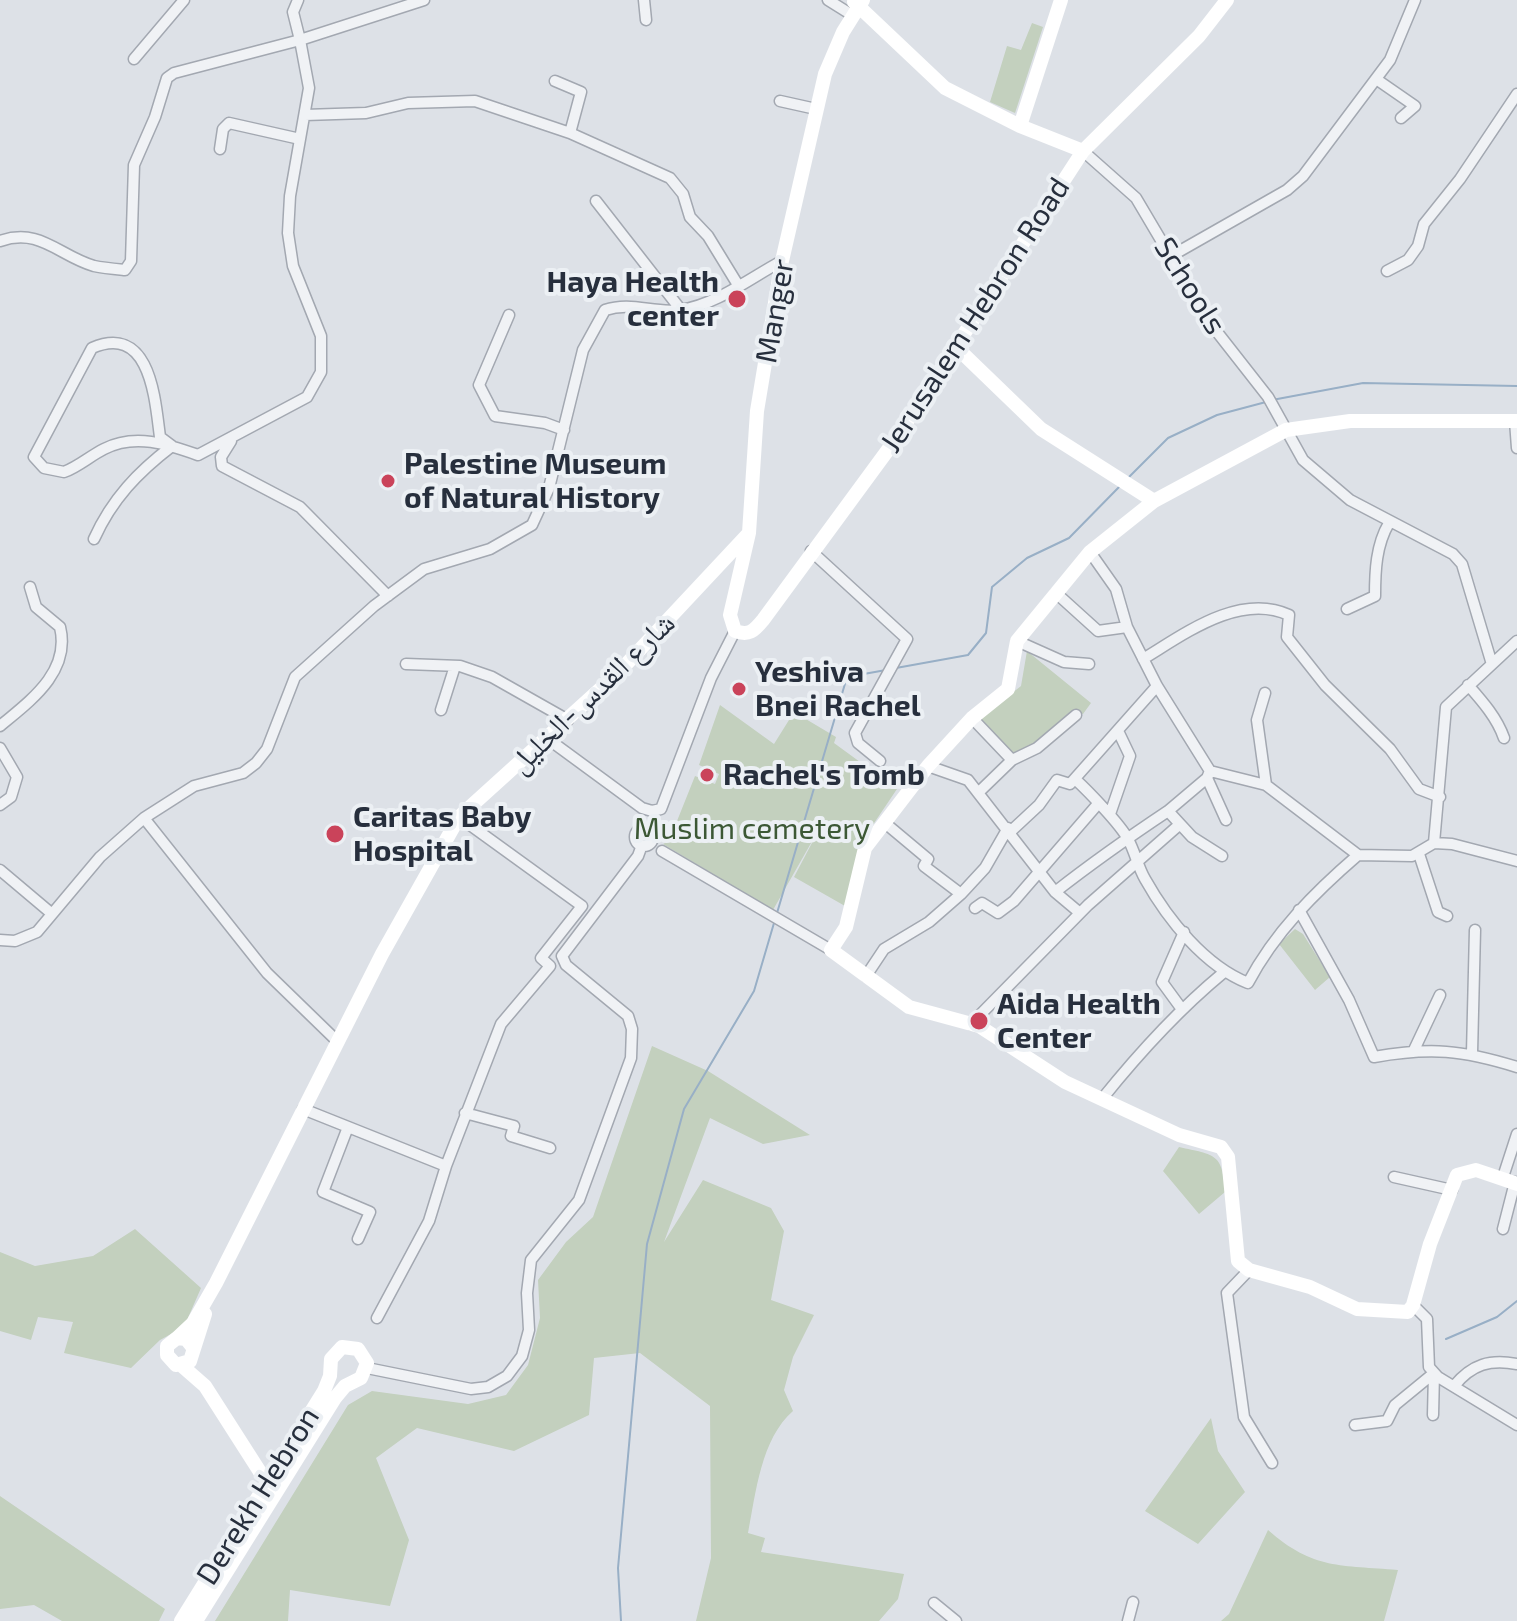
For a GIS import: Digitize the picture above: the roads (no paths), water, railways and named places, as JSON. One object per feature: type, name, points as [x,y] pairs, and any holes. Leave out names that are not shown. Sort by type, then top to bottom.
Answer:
[{"type":"street","points":[[134,59],[184,0]]},
{"type":"street","points":[[196,455],[219,442],[231,441],[307,397],[321,372],[321,336],[289,248],[287,219],[309,81],[293,12],[298,0]]},
{"type":"street","points":[[0,241],[18,235],[64,250],[92,265],[125,270],[131,261],[134,165],[167,78],[174,73],[300,40],[424,0]]},
{"type":"street","points":[[644,0],[646,20]]},
{"type":"street","points":[[828,0],[857,5],[945,88],[1020,126],[1083,151]]},
{"type":"street","points":[[1020,126],[1061,0]]},
{"type":"street","name":"Jerusalem Hebron Road","points":[[735,631],[753,632],[893,443],[1083,151],[1199,36],[1227,0]]},
{"type":"street","points":[[1171,256],[1296,182],[1325,149],[1376,79],[1399,43],[1415,0]]},
{"type":"street","name":"Manger","points":[[735,631],[730,615],[749,533],[757,411],[782,261],[825,74],[857,5]]},
{"type":"street","points":[[1376,79],[1415,106],[1401,118]]},
{"type":"street","points":[[555,81],[581,92],[570,133]]},
{"type":"street","points":[[1387,271],[1408,260],[1418,246],[1424,224],[1460,179],[1517,94]]},
{"type":"street","points":[[305,115],[366,113],[408,103],[475,101],[570,133],[670,178],[683,194],[690,217],[708,236],[738,285]]},
{"type":"street","points":[[780,101],[816,109]]},
{"type":"street","points":[[220,149],[223,129],[229,123],[300,139]]},
{"type":"street","name":"Schools","points":[[1083,151],[1136,198],[1210,323],[1268,397],[1303,460],[1350,500],[1445,550],[1462,564],[1491,661]]},
{"type":"street","points":[[596,201],[681,310]]},
{"type":"street","points":[[0,940],[28,937],[100,857],[144,818],[194,786],[243,773],[256,763],[267,749],[295,677],[388,596],[424,569],[490,549],[526,530],[549,488],[583,350],[605,310],[625,305],[681,310],[782,261]]},
{"type":"street","points":[[509,315],[479,385],[495,416],[564,430]]},
{"type":"street","points":[[172,446],[160,437],[153,385],[146,365],[126,347],[102,344],[92,348],[34,457],[44,468],[64,472],[118,442],[148,441],[196,455],[300,507],[388,596]]},
{"type":"street","points":[[955,346],[1041,429],[1154,501]]},
{"type":"street","points":[[831,950],[846,927],[865,848],[928,766],[972,718],[1008,689],[1017,641],[1090,552],[1154,501],[1286,430],[1350,421],[1516,421],[1517,448]]},
{"type":"street","points":[[222,466],[221,457],[231,441]]},
{"type":"street","points":[[94,539],[106,513],[122,491],[172,446]]},
{"type":"street","points":[[1347,609],[1375,596],[1375,569],[1382,534],[1389,523]]},
{"type":"street","name":"شارع القدس-الخليل","points":[[216,1283],[337,1041],[459,817],[618,673],[749,533]]},
{"type":"street","points":[[811,551],[907,639],[855,733],[858,743],[880,761]]},
{"type":"street","points":[[1090,552],[1116,589],[1127,627],[1157,686],[1209,774],[1226,820]]},
{"type":"street","points":[[0,726],[48,683],[60,657],[60,627],[36,607],[30,587]]},
{"type":"street","points":[[1056,593],[1098,631],[1127,627]]},
{"type":"street","points":[[1143,659],[1218,617],[1237,611],[1283,612],[1289,615],[1287,637],[1316,674],[1390,749],[1419,789],[1440,797]]},
{"type":"street","points":[[548,739],[642,808],[652,811],[661,809],[711,678],[735,631]]},
{"type":"street","points":[[1017,641],[1064,662],[1089,664]]},
{"type":"street","points":[[1434,843],[1446,707],[1491,661],[1517,641]]},
{"type":"street","points":[[406,664],[455,666],[492,677],[568,720]]},
{"type":"street","points":[[441,710],[455,666]]},
{"type":"street","points":[[1468,685],[1495,717],[1496,727],[1504,738]]},
{"type":"street","points":[[866,976],[884,949],[929,922],[961,894],[985,868],[1009,830],[1039,805],[1057,780],[1070,784],[1119,733],[1157,686]]},
{"type":"street","points":[[1265,693],[1257,720],[1266,785]]},
{"type":"street","points":[[980,791],[1012,760],[1037,748],[1076,715]]},
{"type":"street","points":[[972,718],[1012,760]]},
{"type":"street","points":[[1110,814],[1130,756],[1119,733]]},
{"type":"street","points":[[0,748],[17,777],[11,797],[0,805]]},
{"type":"street","points":[[928,766],[968,780],[980,791],[1055,892],[1080,913]]},
{"type":"street","points":[[1209,774],[1266,785],[1358,855],[1397,858],[1419,854],[1434,843],[1452,844],[1517,861]]},
{"type":"street","points":[[1055,892],[1168,811],[1209,774]]},
{"type":"street","points":[[1075,779],[1097,805],[1110,814],[1128,838],[1145,879],[1184,932],[1223,973],[1248,983],[1262,958],[1299,910],[1358,855]]},
{"type":"street","points":[[159,836],[156,826],[163,805]]},
{"type":"street","points":[[975,908],[982,903],[998,913],[1014,901],[1097,805]]},
{"type":"street","points":[[1168,811],[1179,825],[1222,856]]},
{"type":"street","points":[[377,1318],[429,1221],[465,1113],[501,1024],[550,966],[541,958],[582,906],[459,817]]},
{"type":"street","points":[[144,818],[267,973],[337,1041]]},
{"type":"street","points":[[885,823],[928,859],[924,866],[961,894]]},
{"type":"street","points":[[971,1024],[1080,913],[1179,825]]},
{"type":"street","points":[[367,1368],[471,1389],[497,1383],[516,1367],[529,1330],[527,1293],[531,1260],[543,1241],[564,1223],[579,1200],[631,1058],[633,1042],[631,1022],[622,1008],[566,965],[562,956],[638,856],[642,845]]},
{"type":"street","points":[[662,851],[831,950],[909,1007],[971,1024],[1065,1082],[1179,1135],[1221,1147],[1228,1157],[1238,1261],[1249,1270],[1310,1287],[1357,1309],[1408,1312],[1413,1305],[1425,1257],[1457,1175],[1476,1170],[1512,1181]]},
{"type":"street","points":[[1419,854],[1438,912],[1447,916]]},
{"type":"street","points":[[0,870],[51,913]]},
{"type":"street","points":[[1299,910],[1349,1000],[1374,1057],[1414,1050],[1472,1053],[1517,1067]]},
{"type":"street","points":[[1472,1053],[1475,930]]},
{"type":"street","points":[[1181,1008],[1162,982],[1184,932]]},
{"type":"street","points":[[1102,1099],[1141,1050],[1181,1008],[1223,973]]},
{"type":"street","points":[[1414,1050],[1440,995]]},
{"type":"street","points":[[303,1109],[446,1166]]},
{"type":"street","points":[[465,1113],[514,1126],[511,1136],[550,1148]]},
{"type":"street","points":[[348,1127],[323,1192],[370,1212],[358,1239]]},
{"type":"street","points":[[1503,1229],[1517,1134]]},
{"type":"street","points":[[1394,1177],[1452,1190]]},
{"type":"street","points":[[1249,1270],[1227,1293],[1235,1361],[1244,1417],[1272,1463]]},
{"type":"street","points":[[216,1283],[193,1323],[169,1342],[166,1351],[169,1360],[181,1365],[205,1386],[238,1439],[272,1481]]},
{"type":"street","points":[[181,1365],[190,1361],[216,1283]]},
{"type":"street","points":[[1413,1305],[1427,1319],[1429,1367],[1434,1373],[1517,1425]]},
{"type":"street","points":[[177,1338],[190,1341],[205,1386]]},
{"type":"street","points":[[347,1346],[363,1352],[367,1368],[361,1378],[350,1382],[337,1378],[331,1370],[333,1354],[347,1346]]},
{"type":"street","points":[[1454,1386],[1465,1372],[1486,1361],[1517,1364]]},
{"type":"street","points":[[201,1370],[225,1402],[238,1439]]},
{"type":"street","name":"Derekh Hebron","points":[[196,1621],[324,1391],[331,1370]]},
{"type":"street","points":[[1433,1415],[1434,1373]]},
{"type":"street","points":[[1355,1425],[1387,1421],[1395,1405],[1434,1373]]},
{"type":"street","name":"Derekh Hebron","points":[[181,1621],[272,1481],[338,1393],[350,1382]]},
{"type":"street","points":[[1128,1621],[1133,1602]]},
{"type":"street","points":[[934,1603],[956,1621]]},
{"type":"waterway","points":[[1272,400],[1363,383],[1517,386]]},
{"type":"waterway","points":[[1128,478],[1168,438],[1217,415],[1266,402]]},
{"type":"waterway","points":[[896,668],[968,655],[986,633],[992,587],[1027,558],[1069,538],[1121,485]]},
{"type":"waterway","points":[[777,913],[847,677],[886,670]]},
{"type":"waterway","points":[[621,1621],[618,1568],[647,1244],[684,1109],[754,991],[774,923]]},
{"type":"waterway","points":[[1446,1339],[1497,1317],[1517,1301]]},
{"type":"place","name":"Haya Health center","points":[[737,299]]},
{"type":"place","name":"Palestine Museum of Natural History","points":[[388,481]]},
{"type":"place","name":"Yeshiva Bnei Rachel","points":[[739,689]]},
{"type":"place","name":"Rachel's Tomb","points":[[707,775]]},
{"type":"place","name":"Caritas Baby Hospital","points":[[335,834]]},
{"type":"place","name":"Aida Health Center","points":[[979,1021]]},
{"type":"park label","name":"Muslim cemetery","points":[[752,829]]}]
